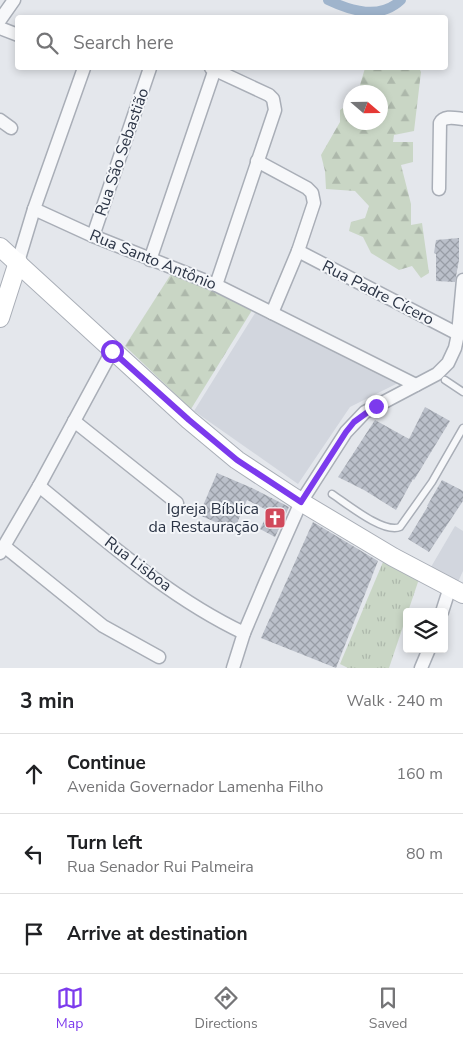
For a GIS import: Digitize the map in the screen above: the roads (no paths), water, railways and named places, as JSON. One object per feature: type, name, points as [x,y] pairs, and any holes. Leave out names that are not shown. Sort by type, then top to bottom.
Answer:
[{"type":"street","points":[[0,20],[14,0]]},
{"type":"street","points":[[0,28],[15,34]]},
{"type":"street","points":[[0,318],[34,209],[83,70]]},
{"type":"street","name":"Rua São Sebastião","points":[[93,236],[149,70]]},
{"type":"street","points":[[150,260],[212,70]]},
{"type":"street","points":[[216,285],[275,110],[273,99],[269,95],[217,70]]},
{"type":"street","points":[[439,190],[440,123],[446,117],[463,119]]},
{"type":"street","points":[[257,162],[307,188],[314,198],[298,251],[272,313]]},
{"type":"street","name":"Rua Santo Antônio","points":[[34,209],[150,260],[216,285],[416,385]]},
{"type":"street","points":[[0,248],[18,262],[112,351],[189,420],[237,460],[301,502],[393,557],[458,589],[445,608]]},
{"type":"street","name":"Rua Padre Cícero","points":[[298,251],[458,334]]},
{"type":"street","points":[[233,668],[244,633],[301,502],[341,439],[354,422],[365,412],[416,385],[441,377],[455,348],[463,280]]},
{"type":"street","points":[[112,351],[39,486],[2,549],[103,626],[159,657]]},
{"type":"street","points":[[74,421],[178,503]]},
{"type":"street","name":"Rua Lisboa","points":[[39,486],[160,582],[220,621],[244,633]]},
{"type":"street","points":[[421,668],[427,653]]},
{"type":"lane","points":[[441,377],[463,392]]},
{"type":"lane","points":[[332,494],[384,527],[395,529],[400,527],[432,482],[463,428]]},
{"type":"waterway","points":[[328,0],[365,12],[384,10],[401,0]]},
{"type":"place","name":"Igreja Bíblica da Restauração","points":[[275,518]]}]
